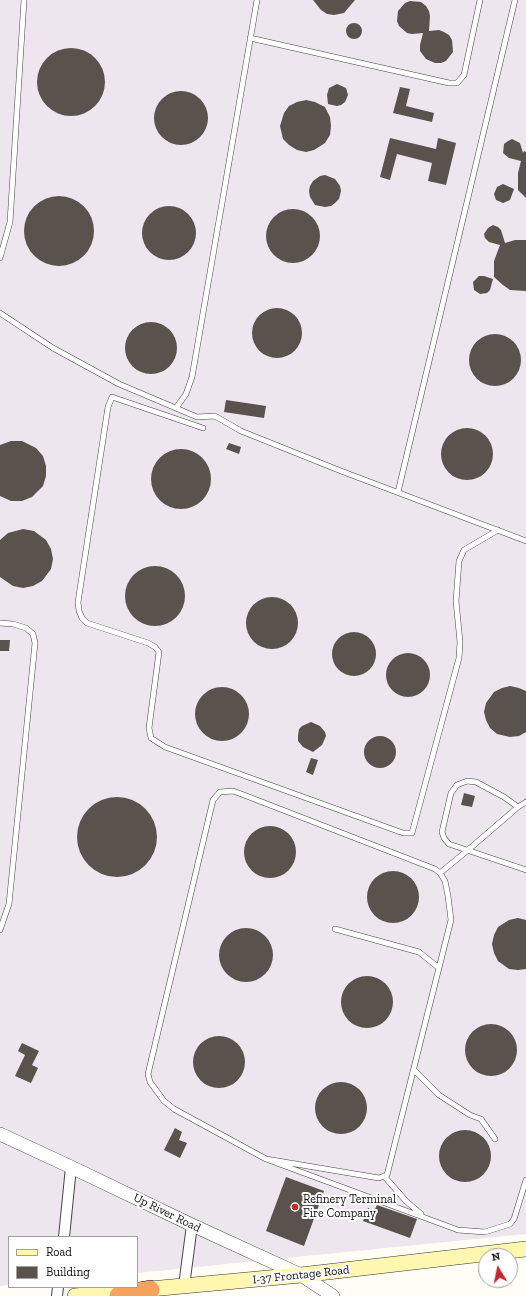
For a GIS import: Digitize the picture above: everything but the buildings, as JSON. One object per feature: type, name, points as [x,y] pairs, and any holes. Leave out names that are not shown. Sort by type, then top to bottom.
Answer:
[{"type":"highway","points":[[119,1296],[150,1290]]},
{"type":"main road","name":"I-37 Frontage Road","points":[[75,1296],[301,1275],[526,1249]]},
{"type":"street","name":"Up River Road","points":[[0,1134],[71,1166],[192,1226],[301,1275],[333,1296]]},
{"type":"street","points":[[64,1236],[71,1166]]},
{"type":"street","points":[[184,1286],[192,1226]]},
{"type":"lane","points":[[0,258],[10,222],[24,0]]},
{"type":"lane","points":[[176,408],[186,394],[192,377],[257,0]]},
{"type":"lane","points":[[250,38],[449,83],[457,83],[464,75],[480,0]]},
{"type":"lane","points":[[398,492],[515,0]]},
{"type":"lane","points":[[0,313],[53,348],[119,384],[197,417],[215,416],[241,431],[526,541]]},
{"type":"lane","points":[[203,428],[112,397],[108,407],[78,602],[79,611],[82,618],[87,623],[148,643],[155,647],[159,652],[149,728],[151,738],[164,747],[402,833],[412,833],[459,658],[460,642],[456,601],[459,562],[464,550],[498,530]]},
{"type":"lane","points":[[0,624],[13,624],[26,628],[33,634],[35,643],[9,904],[0,930]]},
{"type":"lane","points":[[518,807],[504,797],[476,782],[467,781],[457,785],[451,793],[442,832],[444,838],[449,844],[526,870]]},
{"type":"lane","points":[[266,1158],[379,1178],[387,1175],[451,920],[448,896],[445,881],[440,873],[435,869],[233,791],[220,792],[213,800],[148,1074],[150,1082],[164,1101],[174,1110],[266,1158],[458,1230],[485,1232],[502,1228],[510,1224],[514,1219],[526,1180]]},
{"type":"lane","points":[[440,873],[518,807],[526,802]]},
{"type":"lane","points":[[335,929],[419,952],[439,968]]},
{"type":"lane","points":[[414,1070],[439,1095],[470,1115],[481,1119],[495,1139]]},
{"type":"lane","points":[[384,1176],[406,1201],[424,1218]]},
{"type":"shaded area","points":[[0,0],[526,0],[526,1234],[138,1273],[138,1236],[8,1236],[8,1285],[0,1286]]},
{"type":"place","name":"Refinery Terminal Fire Company","points":[[295,1207]]}]
